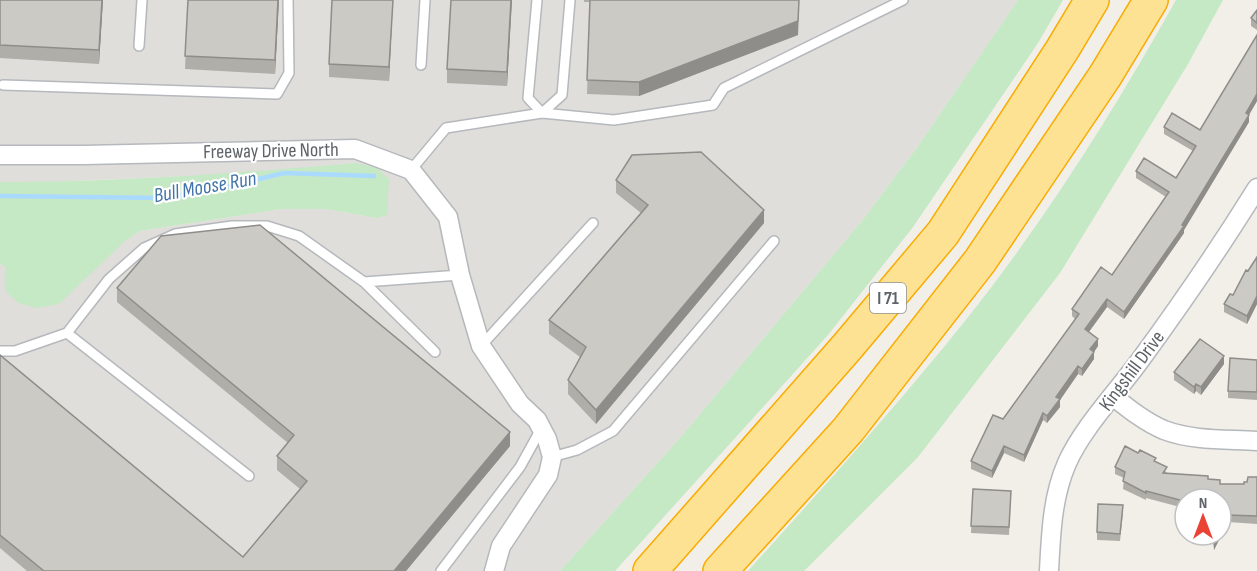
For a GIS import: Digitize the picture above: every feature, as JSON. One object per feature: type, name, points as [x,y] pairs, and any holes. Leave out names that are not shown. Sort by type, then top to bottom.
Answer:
[{"type":"highway","name":"I 71","points":[[650,571],[824,374],[944,233],[1092,0]]},
{"type":"highway","name":"I 71","points":[[720,571],[848,430],[980,261],[1105,76],[1151,0]]},
{"type":"street","name":"Freeway Drive North","points":[[0,155],[355,149],[411,170]]},
{"type":"street","points":[[411,170],[448,216],[460,275],[481,346],[520,405],[537,420],[552,457],[548,475],[501,546],[494,571]]},
{"type":"street","name":"Kingshill Drive","points":[[1049,571],[1054,508],[1059,484],[1077,445],[1170,320],[1257,188]]},
{"type":"street","points":[[1114,396],[1137,415],[1164,430],[1204,438],[1257,441]]},
{"type":"lane","points":[[139,46],[142,0]]},
{"type":"lane","points":[[3,85],[277,94],[289,73],[288,0]]},
{"type":"lane","points":[[421,65],[425,0]]},
{"type":"lane","points":[[537,0],[528,98],[542,113]]},
{"type":"lane","points":[[542,113],[562,95],[570,0]]},
{"type":"lane","points":[[411,170],[446,128],[542,113],[614,120],[713,105],[724,88],[903,0]]},
{"type":"lane","points":[[481,346],[593,223]]},
{"type":"lane","points":[[0,351],[15,351],[67,333],[109,279],[144,248],[175,234],[232,226],[267,226],[299,236],[364,282],[435,352]]},
{"type":"lane","points":[[552,457],[577,450],[614,431],[774,241]]},
{"type":"lane","points":[[364,282],[460,275]]},
{"type":"lane","points":[[67,333],[249,476]]},
{"type":"lane","points":[[441,571],[544,434]]},
{"type":"shaded area","points":[[0,0],[1018,0],[918,146],[861,222],[679,439],[560,571],[0,571],[0,264],[5,267],[5,290],[125,241],[140,231],[281,209],[326,209],[376,218],[356,163],[234,174],[0,182]]},
{"type":"green space","points":[[1018,0],[1063,0],[1038,43],[913,227],[828,335],[615,571],[560,571],[679,439],[861,222],[918,146]]},
{"type":"green space","points":[[1176,0],[1223,0],[1188,64],[1060,273],[918,457],[804,571],[748,571],[886,416],[965,321],[1023,245],[1077,165]]},
{"type":"green space","points":[[356,163],[377,168],[389,179],[387,215],[376,218],[326,209],[281,209],[140,231],[125,241],[59,304],[36,308],[18,303],[5,290],[5,267],[0,264],[0,182],[178,176]]},
{"type":"building","points":[[0,0],[102,0],[99,50],[0,45]]},
{"type":"building","points":[[188,0],[278,0],[275,60],[185,56]]},
{"type":"building","points":[[332,0],[393,0],[389,67],[329,64]]},
{"type":"building","points":[[451,0],[511,0],[507,72],[447,69]]},
{"type":"building","points":[[590,0],[799,0],[798,21],[639,82],[587,80]]},
{"type":"building","points":[[1257,10],[1257,23],[1251,18]]},
{"type":"building","points":[[1257,35],[1257,94],[1246,113],[1249,115],[1182,225],[1184,226],[1124,312],[1107,299],[1085,329],[1098,339],[1090,349],[1094,352],[1082,369],[1078,366],[1056,397],[1060,399],[1047,416],[1043,413],[1024,455],[1004,446],[992,471],[971,461],[993,415],[1003,419],[1079,314],[1072,309],[1101,267],[1112,275],[1169,192],[1136,171],[1144,158],[1176,178],[1196,146],[1164,127],[1172,113],[1200,130]]},
{"type":"building","points":[[701,152],[764,210],[596,410],[568,380],[586,347],[549,320],[648,205],[616,180],[632,155]]},
{"type":"building","points":[[260,225],[510,432],[394,571],[44,571],[0,535],[0,355],[243,557],[307,481],[277,456],[294,435],[117,288],[161,236]]},
{"type":"building","points":[[1257,257],[1257,296],[1247,316],[1224,304],[1230,294],[1233,295],[1246,270],[1248,271]]},
{"type":"building","points":[[1200,339],[1224,356],[1201,387],[1196,384],[1194,387],[1174,372]]},
{"type":"building","points":[[1230,358],[1257,360],[1257,392],[1228,391]]},
{"type":"building","points":[[1125,446],[1138,453],[1140,450],[1156,458],[1154,461],[1167,467],[1163,473],[1208,476],[1208,479],[1220,480],[1220,484],[1244,484],[1248,477],[1257,477],[1257,516],[1233,515],[1233,487],[1173,487],[1173,498],[1146,491],[1146,493],[1123,481],[1125,472],[1115,467]]},
{"type":"building","points":[[973,489],[1011,491],[1009,527],[971,526]]},
{"type":"building","points":[[1098,504],[1123,505],[1120,534],[1097,532]]},
{"type":"waterway","name":"Bull Moose Run","points":[[0,196],[165,198],[284,173],[374,176]]}]
